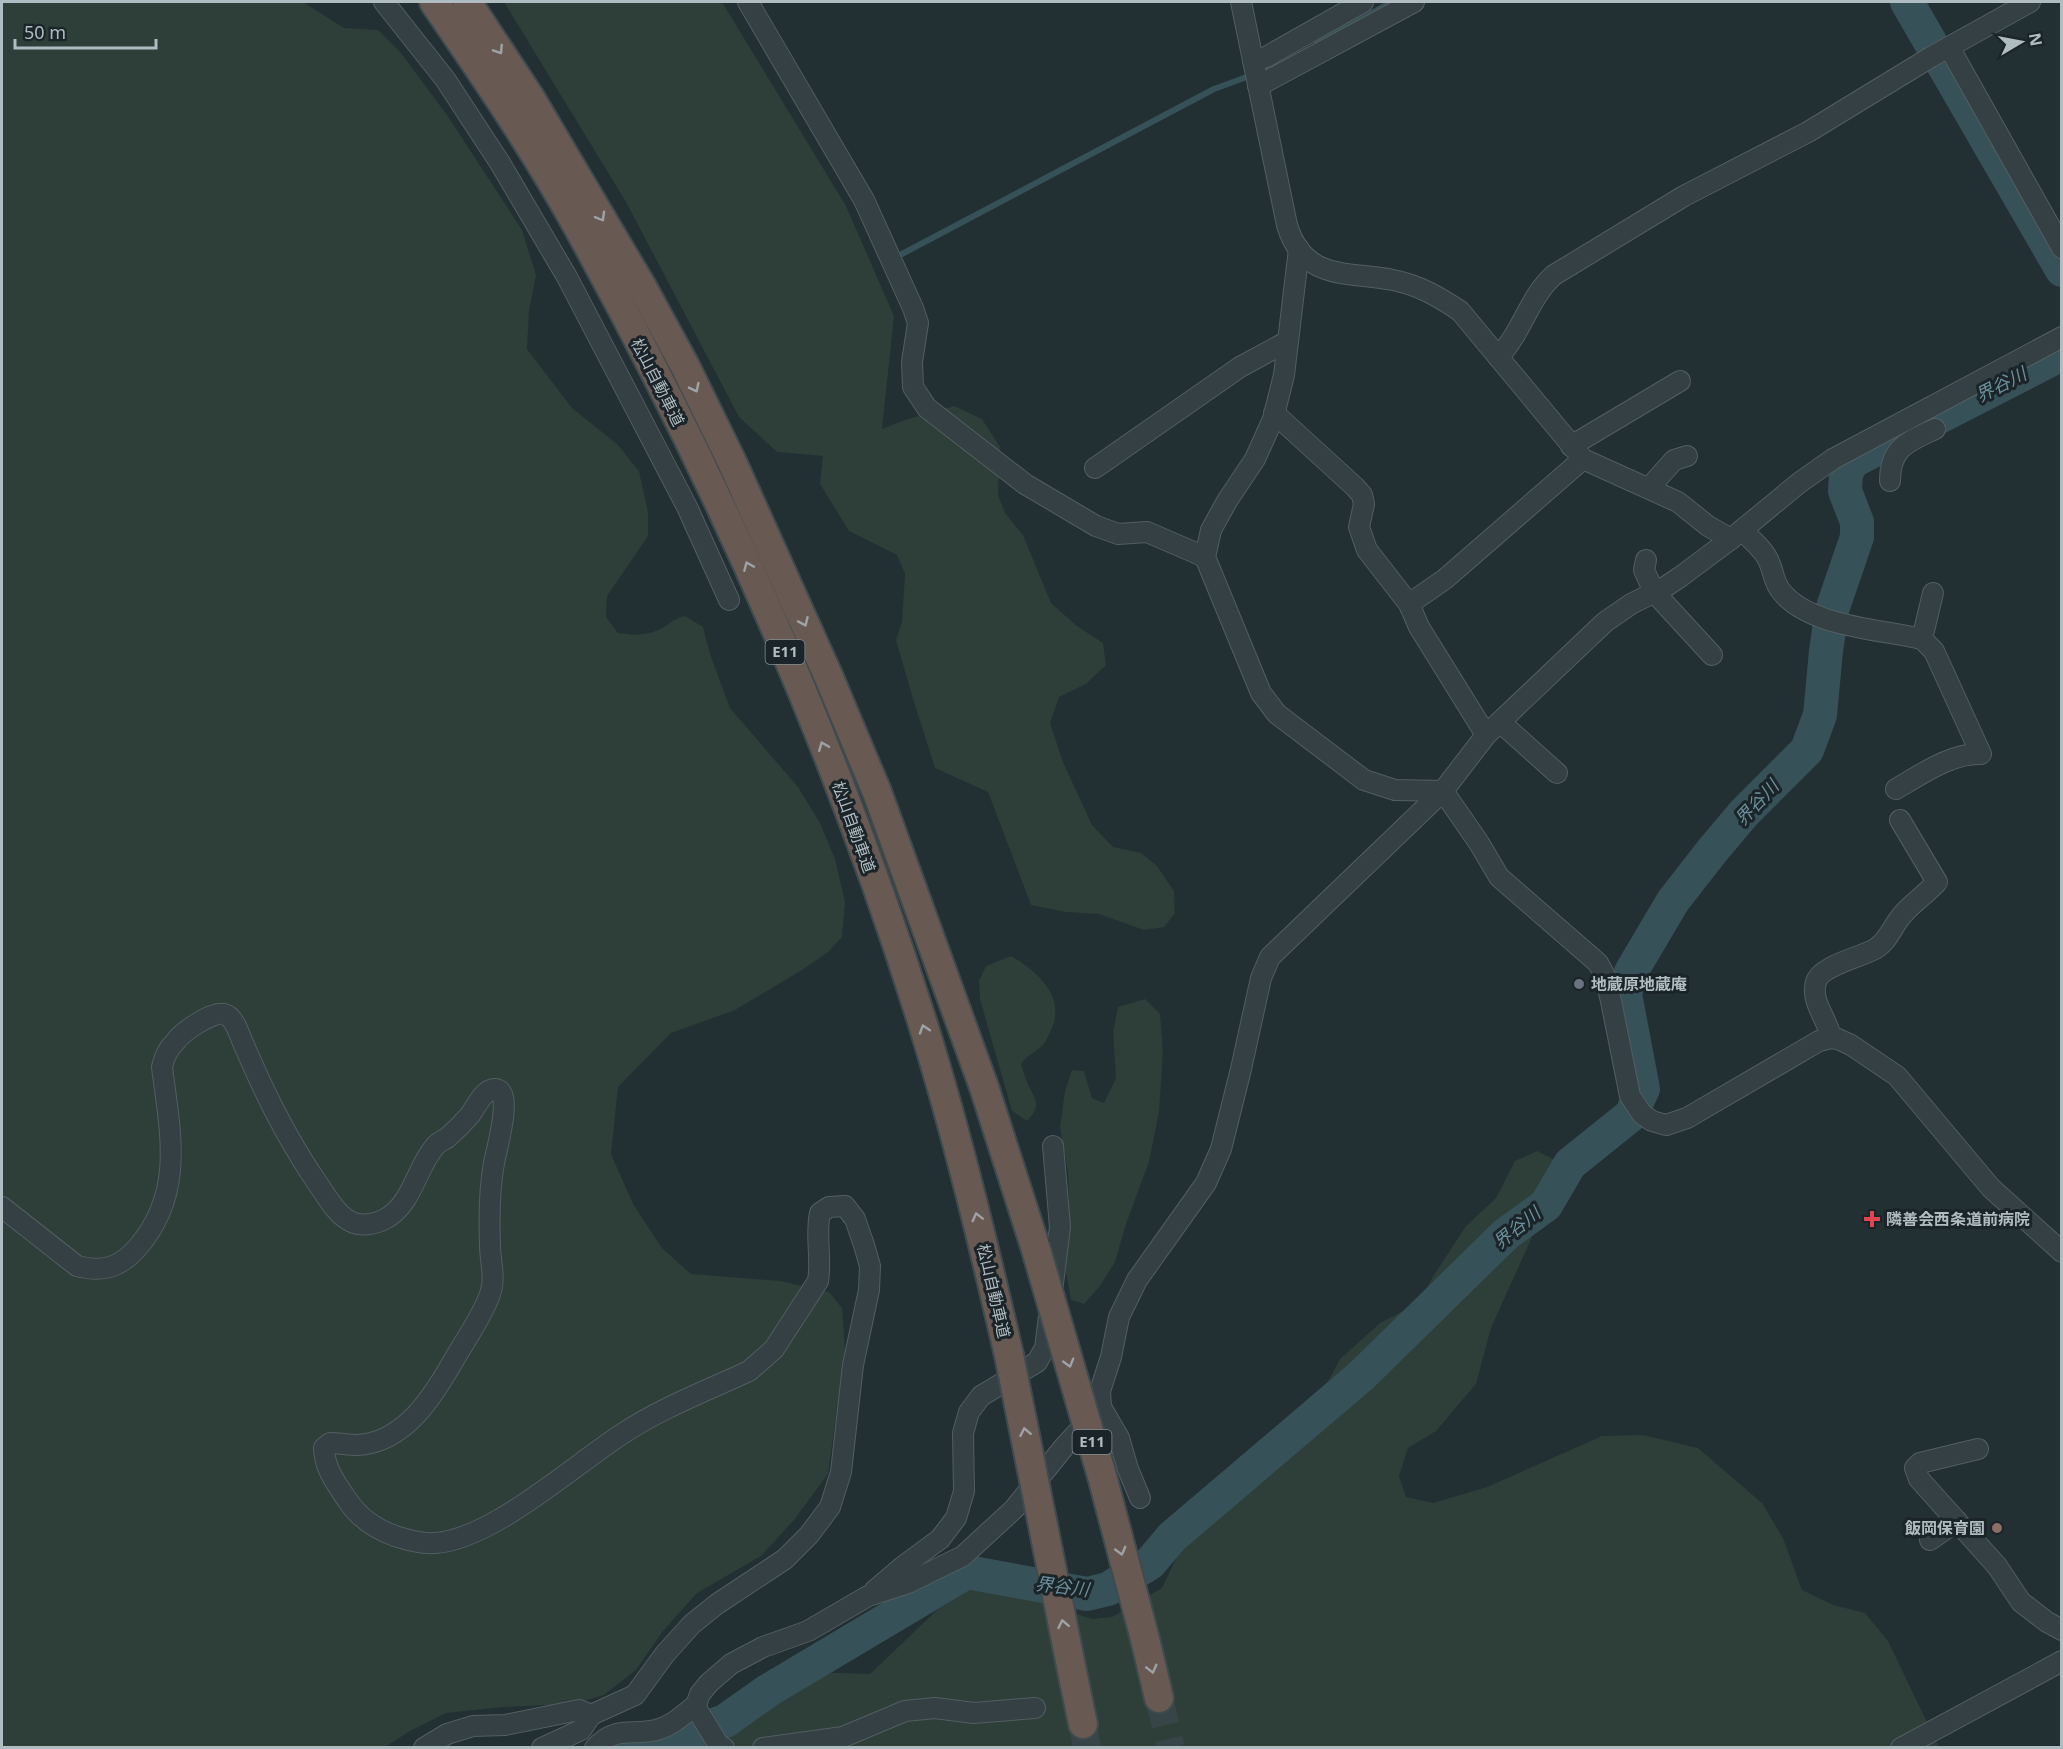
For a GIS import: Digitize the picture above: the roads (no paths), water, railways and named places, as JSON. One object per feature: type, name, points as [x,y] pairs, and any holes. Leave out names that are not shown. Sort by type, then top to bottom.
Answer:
[{"type":"highway","name":"松山自動車道","points":[[434,2],[494,90],[577,225],[687,438],[742,553],[799,684],[870,869],[925,1030],[959,1145],[1009,1355],[1083,1724]]},
{"type":"highway","name":"松山自動車道","points":[[467,2],[529,96],[642,287],[685,366],[827,673],[877,792],[984,1087],[1035,1246],[1102,1476],[1159,1698]]},
{"type":"street","points":[[384,2],[445,79],[500,163],[567,277],[687,507],[729,600]]},
{"type":"street","points":[[748,2],[864,200],[913,308],[918,323],[912,362],[913,387],[927,408],[1025,484],[1096,526],[1118,534],[1148,532],[1205,557]]},
{"type":"street","points":[[1241,2],[1287,225],[1292,240],[1299,249],[1312,261],[1341,275],[1393,280],[1422,288],[1441,298],[1460,312],[1577,453],[1687,507],[1708,526],[1737,535],[1769,561],[1772,575],[1780,590],[1792,603],[1831,621],[1922,639],[1928,643],[1981,754],[1970,753],[1938,765],[1896,789]]},
{"type":"street","points":[[1256,74],[1266,57],[1363,2]]},
{"type":"street","points":[[1256,74],[1414,2]]},
{"type":"street","points":[[1498,357],[1509,346],[1542,286],[1554,275],[1684,196],[1808,132],[1941,52],[2030,2]]},
{"type":"street","points":[[1941,52],[2061,248]]},
{"type":"street","points":[[1299,249],[1284,375],[1274,413],[1255,459],[1211,530],[1205,557],[1261,693],[1277,714],[1364,780],[1395,790],[1443,791]]},
{"type":"street","points":[[1140,1498],[1128,1469],[1119,1437],[1101,1407],[1100,1391],[1111,1357],[1119,1317],[1137,1280],[1206,1183],[1221,1149],[1265,965],[1269,957],[1443,791],[1493,728],[1605,622],[1631,603],[1680,577],[1825,465],[1891,442],[2061,337]]},
{"type":"street","points":[[1095,468],[1240,367],[1288,341]]},
{"type":"street","points":[[1409,604],[1445,579],[1577,453],[1680,381]]},
{"type":"street","points":[[1274,413],[1362,495],[1364,504],[1359,526],[1366,550],[1409,604],[1419,627],[1493,728],[1557,773]]},
{"type":"street","points":[[1891,442],[1904,444],[1935,429]]},
{"type":"street","points":[[1890,481],[1891,442]]},
{"type":"street","points":[[1649,488],[1674,460],[1687,456]]},
{"type":"street","points":[[1646,560],[1644,570],[1654,592],[1712,655]]},
{"type":"street","points":[[1922,639],[1933,593]]},
{"type":"street","points":[[1443,791],[1499,877],[1598,963],[1605,976],[1630,1096],[1642,1114],[1652,1121],[1666,1125],[1688,1118],[1819,1041],[1831,1038],[1851,1045],[1897,1076],[1991,1188],[2061,1252]]},
{"type":"street","points":[[1831,1038],[1829,1026],[1821,1013],[1815,993],[1816,979],[1826,970],[1877,948],[1888,937],[1903,914],[1922,899],[1937,882],[1900,820]]},
{"type":"street","points":[[2,1208],[78,1266],[92,1270],[112,1267],[127,1259],[156,1223],[165,1203],[171,1156],[162,1067],[165,1056],[182,1034],[214,1015],[223,1014],[230,1017],[283,1130],[325,1195],[353,1223],[364,1224],[386,1219],[411,1191],[437,1144],[447,1138],[469,1116],[490,1089],[498,1089],[502,1092],[504,1111],[493,1167],[490,1209],[490,1248],[493,1273],[490,1295],[438,1387],[425,1405],[406,1423],[389,1436],[372,1442],[357,1445],[330,1443],[324,1448],[324,1459],[333,1479],[353,1509],[361,1516],[377,1529],[408,1541],[435,1543],[466,1536],[492,1524],[622,1434],[651,1417],[748,1371],[762,1360],[774,1349],[818,1281],[820,1269],[816,1229],[819,1213],[829,1207],[845,1206],[855,1219],[864,1245],[870,1266],[869,1290],[853,1365],[841,1472],[830,1507],[809,1535],[785,1559],[717,1604],[692,1624],[665,1654],[635,1695],[591,1714],[581,1730],[542,1748]]},
{"type":"street","points":[[721,1745],[697,1708],[700,1694],[709,1683],[731,1664],[763,1647],[808,1631],[868,1596],[940,1539],[956,1518],[964,1491],[963,1433],[969,1412],[981,1396],[1037,1362],[1045,1348],[1060,1227],[1053,1146]]},
{"type":"street","points":[[868,1596],[908,1583],[963,1556],[1014,1509],[1064,1447],[1101,1407]]},
{"type":"street","points":[[1978,1449],[1920,1463],[1915,1468],[1918,1479],[1997,1566],[2021,1602],[2061,1630]]},
{"type":"street","points":[[1930,1540],[1957,1521]]},
{"type":"street","points":[[1901,1748],[2061,1661]]},
{"type":"street","points":[[595,1748],[608,1736],[630,1731],[655,1730],[672,1724],[697,1708]]},
{"type":"street","points":[[763,1748],[843,1737],[905,1711],[935,1708],[974,1713],[1035,1708]]},
{"type":"street","points":[[424,1748],[447,1734],[473,1726],[505,1725],[579,1710],[591,1714]]},
{"type":"waterway","points":[[1317,43],[1392,2]]},
{"type":"waterway","name":"界谷川","points":[[1907,2],[2062,270]]},
{"type":"waterway","points":[[902,254],[1214,89],[1274,67]]},
{"type":"waterway","name":"界谷川","points":[[611,1748],[613,1744],[681,1736],[725,1721],[769,1690],[967,1572],[1087,1594],[1108,1589],[1150,1563],[1172,1537],[1361,1376],[1506,1234],[1546,1205],[1570,1164],[1631,1115],[1643,1089],[1625,994],[1631,972],[1673,901],[1712,851],[1744,813],[1807,750],[1820,715],[1832,610],[1857,537],[1857,522],[1845,491],[1846,473],[1853,461],[2062,354]]},
{"type":"tunnel","points":[[1159,1698],[1171,1748]]},
{"type":"tunnel","points":[[1083,1724],[1087,1748]]},
{"type":"place","name":"地蔵原地蔵庵","points":[[1579,984]]},
{"type":"place","name":"隣善会西条道前病院","points":[[1872,1219]]},
{"type":"place","name":"飯岡保育園","points":[[1997,1528]]}]
